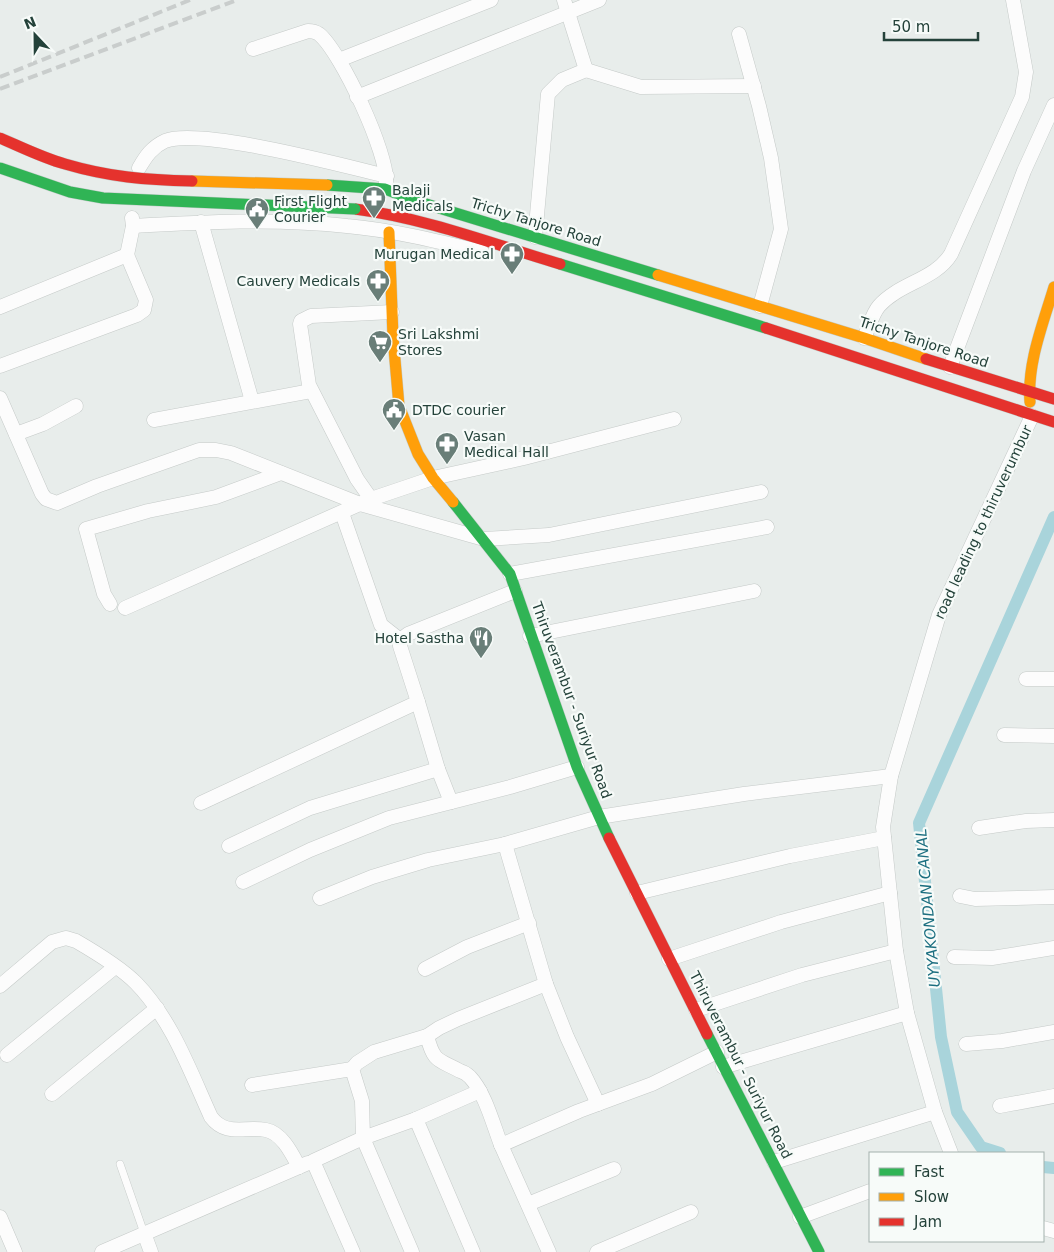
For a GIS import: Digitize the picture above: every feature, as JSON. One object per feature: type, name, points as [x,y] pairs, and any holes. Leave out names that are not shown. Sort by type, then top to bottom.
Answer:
[{"type":"main road","name":"Trichy Tanjore Road","points":[[0,138],[25,150],[64,164],[103,174],[134,178],[327,185],[386,182],[414,200],[864,338],[1051,398]]},
{"type":"main road","points":[[0,168],[70,192],[103,198],[355,209],[387,213],[422,222],[731,317],[1054,422]]},
{"type":"main road","name":"Thiruverambur - Suriyur Road","points":[[389,232],[395,378],[399,406],[418,454],[433,478],[484,539],[510,574],[577,767],[599,817],[723,1066],[819,1252]]},
{"type":"main road","points":[[1036,417],[1028,391],[1033,362],[1054,287]]},
{"type":"street","points":[[339,60],[491,0]]},
{"type":"street","points":[[357,97],[566,6],[599,0]]},
{"type":"street","points":[[864,338],[878,308],[889,296],[946,262],[1022,97],[1026,72],[1013,0]]},
{"type":"street","points":[[566,6],[586,70]]},
{"type":"street","points":[[139,168],[153,148],[166,141],[183,138],[212,140],[263,148],[386,182],[381,154],[357,97],[339,60],[321,36],[314,31],[308,31],[253,49]]},
{"type":"street","points":[[739,34],[754,86],[771,158],[781,229],[760,306]]},
{"type":"street","points":[[535,237],[548,94],[562,80],[586,70],[641,87],[754,86]]},
{"type":"street","points":[[950,367],[1024,171],[1054,105]]},
{"type":"street","points":[[0,366],[137,315],[144,310],[146,300],[127,255],[132,222],[300,223],[347,226],[389,232],[484,252],[555,274],[576,269]]},
{"type":"street","points":[[201,222],[252,401]]},
{"type":"street","points":[[0,307],[127,255]]},
{"type":"street","points":[[365,502],[357,479],[309,385],[300,327],[302,320],[311,316],[392,312]]},
{"type":"street","points":[[154,420],[312,391]]},
{"type":"street","points":[[0,398],[42,494],[51,502],[63,502],[97,486],[200,450],[216,450],[231,453],[281,473],[365,502],[484,539],[549,535],[761,492]]},
{"type":"street","points":[[16,434],[43,424],[76,406]]},
{"type":"street","name":"road leading to thiruverumbur","points":[[951,1152],[935,1112],[907,1013],[896,951],[883,827],[891,776],[939,615],[1036,417]]},
{"type":"street","points":[[125,608],[365,502],[433,478],[524,458],[674,419]]},
{"type":"street","points":[[110,604],[104,594],[86,529],[148,511],[216,496],[281,473]]},
{"type":"street","points":[[342,513],[381,625],[400,640]]},
{"type":"street","points":[[510,574],[767,527]]},
{"type":"street","points":[[400,640],[408,634],[515,591]]},
{"type":"street","points":[[530,636],[754,591]]},
{"type":"street","points":[[400,640],[400,646],[438,769],[451,802]]},
{"type":"street","points":[[1026,679],[1054,679]]},
{"type":"street","points":[[201,803],[418,702]]},
{"type":"street","points":[[1004,735],[1054,736]]},
{"type":"street","points":[[243,882],[310,850],[389,818],[510,787],[577,767]]},
{"type":"street","points":[[230,846],[310,808],[438,769]]},
{"type":"street","points":[[320,898],[372,877],[419,863],[507,850],[599,817],[744,794],[891,776]]},
{"type":"street","points":[[979,828],[1026,821],[1054,820]]},
{"type":"street","points":[[637,893],[790,856],[884,838]]},
{"type":"street","points":[[507,850],[546,984],[568,1037],[590,1107]]},
{"type":"street","points":[[669,958],[781,922],[890,893]]},
{"type":"street","points":[[960,896],[975,899],[1054,897]]},
{"type":"street","points":[[425,969],[467,947],[528,923]]},
{"type":"street","points":[[0,986],[52,942],[66,938],[76,941],[136,982],[157,1008],[174,1038],[216,1124],[224,1128],[267,1130],[277,1136],[292,1152],[299,1167]]},
{"type":"street","points":[[954,957],[992,958],[1054,948]]},
{"type":"street","points":[[696,1010],[802,975],[896,951]]},
{"type":"street","points":[[6,1056],[115,967]]},
{"type":"street","points":[[252,1085],[352,1069],[357,1063],[374,1052],[427,1036],[458,1019],[546,984]]},
{"type":"street","points":[[52,1094],[157,1008]]},
{"type":"street","points":[[723,1066],[907,1013]]},
{"type":"street","points":[[966,1044],[1002,1041],[1054,1032]]},
{"type":"street","points":[[427,1036],[431,1051],[437,1060],[469,1075],[480,1091],[501,1145],[549,1252]]},
{"type":"street","points":[[501,1145],[590,1107],[652,1084],[717,1052]]},
{"type":"street","points":[[352,1069],[362,1101],[362,1138],[412,1252]]},
{"type":"street","points":[[102,1252],[362,1138],[416,1119],[480,1091]]},
{"type":"street","points":[[1000,1106],[1054,1096]]},
{"type":"street","points":[[774,1162],[935,1112]]},
{"type":"street","points":[[416,1119],[472,1252]]},
{"type":"street","points":[[313,1161],[353,1252]]},
{"type":"street","points":[[528,1204],[614,1169]]},
{"type":"street","points":[[800,1217],[869,1191]]},
{"type":"street","points":[[597,1252],[691,1212]]},
{"type":"street","points":[[0,1217],[15,1252]]},
{"type":"street","points":[[144,1233],[151,1252]]},
{"type":"lane","points":[[120,1164],[144,1233]]},
{"type":"waterway","name":"UYYAKONDAN CANAL","points":[[997,1152],[981,1147],[957,1112],[941,1037],[919,823],[1054,517]]},
{"type":"waterway","name":"UYYAKONDAN CANAL","points":[[1044,1167],[1054,1168]]},
{"type":"railway","points":[[0,77],[190,0]]},
{"type":"railway","points":[[0,89],[237,0]]},
{"type":"traffic: fast","points":[[0,168],[70,192],[103,198],[355,209]]},
{"type":"traffic: fast","points":[[327,185],[385,189],[413,200],[658,275]]},
{"type":"traffic: fast","points":[[560,264],[766,328]]},
{"type":"traffic: fast","points":[[453,502],[510,574],[577,767],[609,838]]},
{"type":"traffic: fast","points":[[707,1034],[819,1252]]},
{"type":"traffic: slow","points":[[192,181],[327,185]]},
{"type":"traffic: slow","points":[[389,232],[393,337],[399,406],[418,454],[433,478],[453,502]]},
{"type":"traffic: slow","points":[[658,275],[926,359]]},
{"type":"traffic: slow","points":[[1030,402],[1033,358],[1054,287]]},
{"type":"traffic: jam","points":[[0,138],[49,159],[97,172],[143,179],[192,181]]},
{"type":"traffic: jam","points":[[355,209],[433,225],[560,264]]},
{"type":"traffic: jam","points":[[766,328],[1054,422]]},
{"type":"traffic: jam","points":[[926,359],[1054,399]]},
{"type":"traffic: jam","points":[[609,838],[707,1034]]},
{"type":"place","name":"Balaji Medicals","points":[[374,219]]},
{"type":"place","name":"First Flight Courier","points":[[257,230]]},
{"type":"place","name":"Murugan Medical","points":[[512,275]]},
{"type":"place","name":"Cauvery Medicals","points":[[378,302]]},
{"type":"place","name":"Sri Lakshmi Stores","points":[[380,363]]},
{"type":"place","name":"DTDC courier","points":[[394,431]]},
{"type":"place","name":"Vasan Medical Hall","points":[[447,465]]},
{"type":"place","name":"Hotel Sastha","points":[[481,659]]}]
